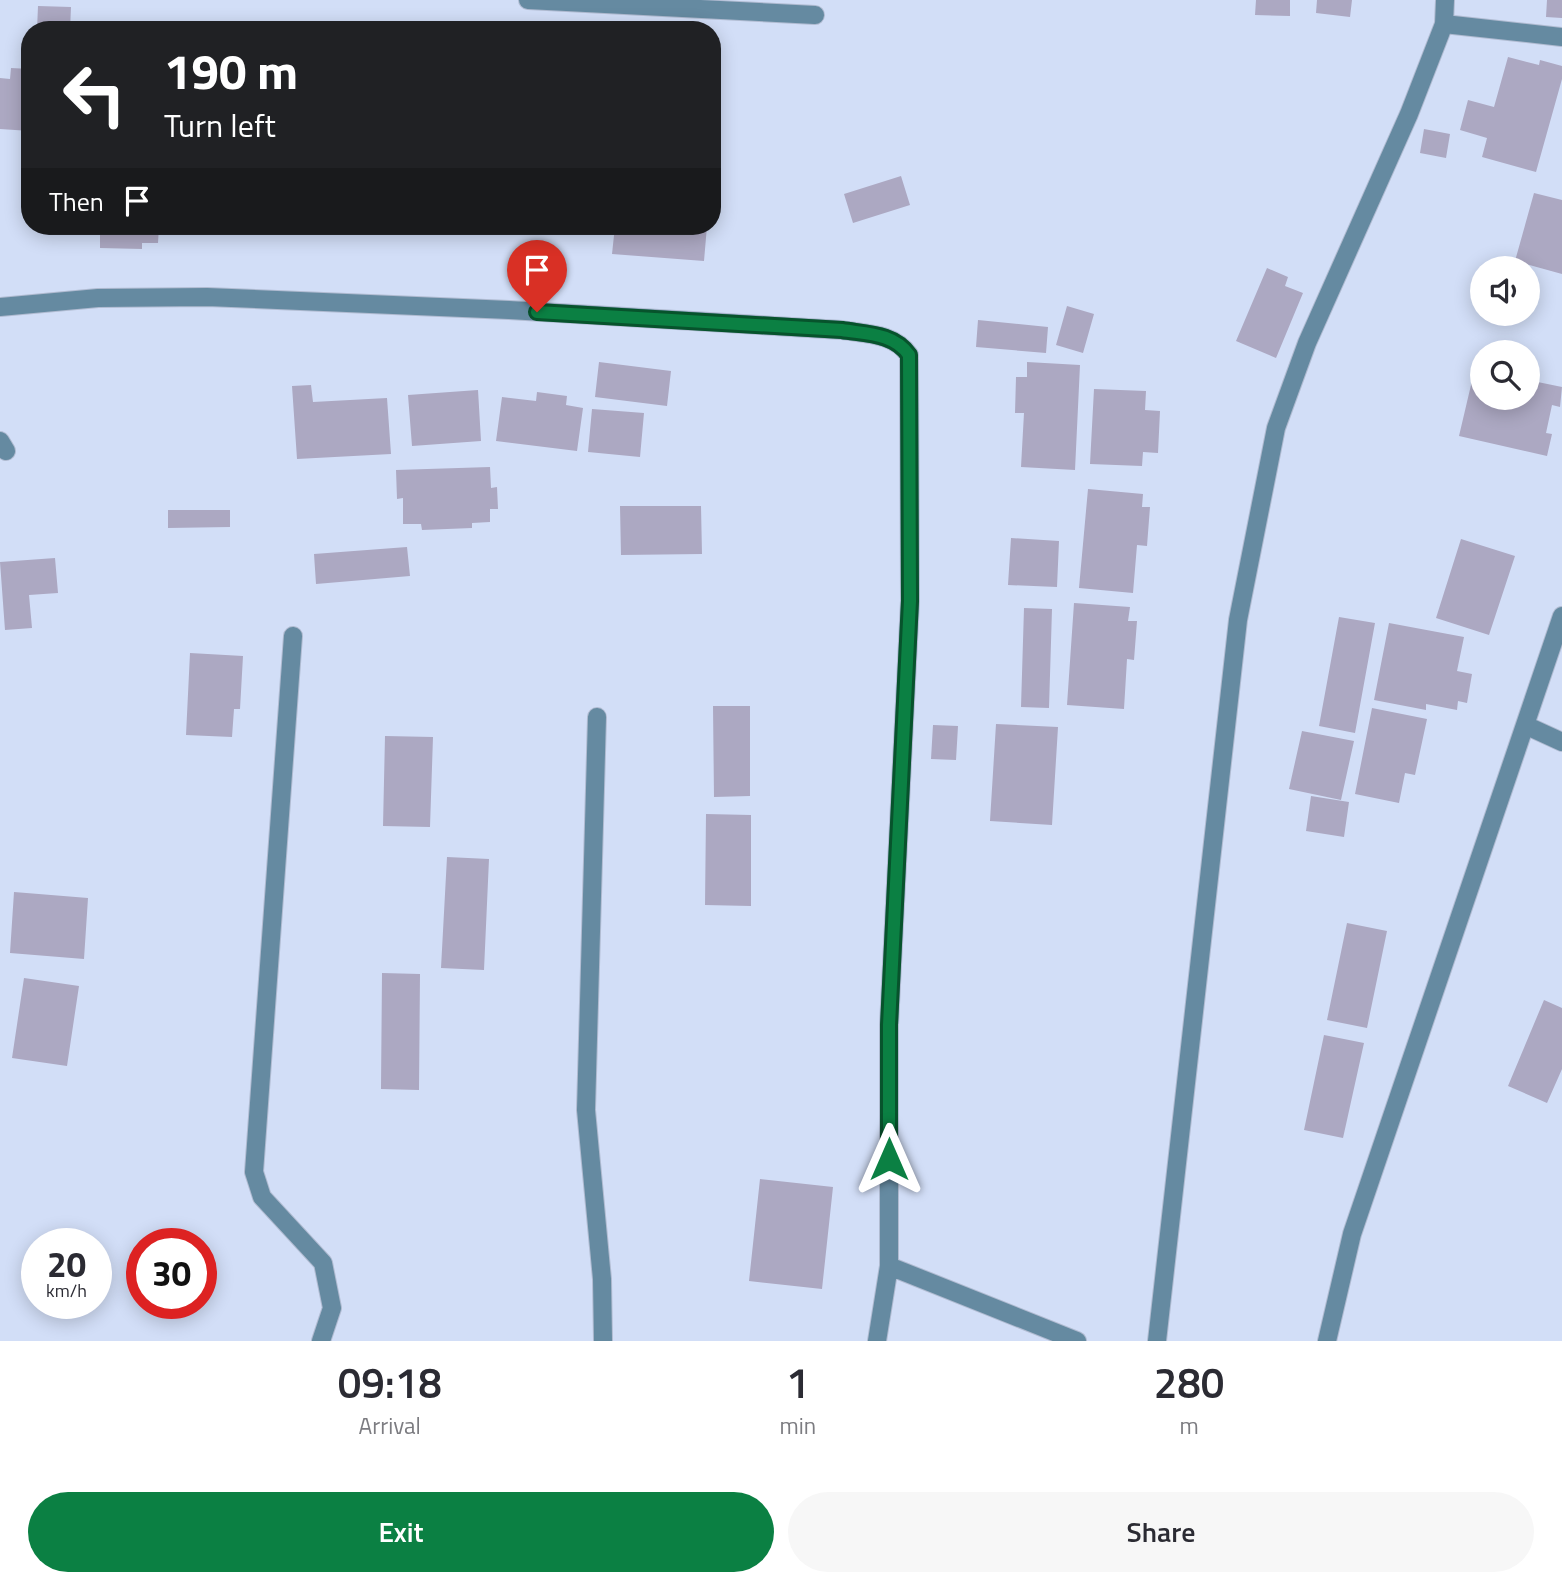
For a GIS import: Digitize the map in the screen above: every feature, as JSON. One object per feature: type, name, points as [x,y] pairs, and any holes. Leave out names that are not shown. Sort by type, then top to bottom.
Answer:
[{"type":"street","points":[[528,0],[815,15]]},
{"type":"street","points":[[1157,1341],[1238,620],[1276,428],[1307,343],[1409,114],[1444,24],[1445,0]]},
{"type":"street","points":[[1444,24],[1562,37]]},
{"type":"street","points":[[0,307],[99,298],[207,297],[509,310],[842,330],[887,338],[903,346],[909,355],[910,601],[889,1025],[889,1266],[877,1341]]},
{"type":"street","points":[[1326,1341],[1352,1234],[1562,616]]},
{"type":"street","points":[[293,636],[254,1172],[262,1197],[323,1263],[331,1308],[321,1341]]},
{"type":"street","points":[[597,717],[586,1110],[602,1279],[603,1341]]},
{"type":"street","points":[[1525,724],[1562,742]]},
{"type":"street","points":[[889,1266],[1077,1341]]},
{"type":"building","points":[[1256,0],[1290,0],[1290,16],[1255,15]]},
{"type":"building","points":[[1317,0],[1352,0],[1350,17],[1316,13]]},
{"type":"building","points":[[1547,0],[1562,0],[1562,18],[1546,17]]},
{"type":"building","points":[[38,6],[71,7],[70,21],[37,21]]},
{"type":"building","points":[[1508,57],[1539,65],[1540,60],[1562,66],[1562,79],[1536,172],[1482,157],[1487,138],[1460,130],[1468,100],[1494,107]]},
{"type":"building","points":[[11,68],[21,69],[21,130],[0,129],[0,78],[10,79]]},
{"type":"building","points":[[1424,129],[1450,134],[1446,158],[1420,153]]},
{"type":"building","points":[[901,176],[910,205],[853,223],[844,194]]},
{"type":"building","points":[[1534,193],[1562,200],[1562,274],[1540,268],[1540,256],[1516,256]]},
{"type":"building","points":[[100,235],[158,235],[158,243],[142,243],[142,249],[100,248]]},
{"type":"building","points":[[614,235],[706,235],[704,261],[612,254]]},
{"type":"building","points":[[1267,268],[1288,277],[1285,286],[1303,293],[1276,358],[1236,341]]},
{"type":"building","points":[[1067,306],[1094,314],[1083,353],[1056,345]]},
{"type":"building","points":[[978,320],[1048,327],[1046,353],[976,347]]},
{"type":"building","points":[[599,362],[671,371],[667,406],[595,397]]},
{"type":"building","points":[[1027,362],[1080,365],[1075,470],[1021,467],[1024,413],[1015,413],[1016,377],[1027,377]]},
{"type":"building","points":[[1540,382],[1562,387],[1560,407],[1552,405],[1546,433],[1552,434],[1547,456],[1459,436],[1470,389],[1470,410],[1540,410]]},
{"type":"building","points":[[311,385],[313,402],[387,398],[391,454],[297,459],[292,386]]},
{"type":"building","points":[[1094,389],[1146,391],[1145,410],[1160,411],[1158,453],[1143,452],[1142,466],[1090,464]]},
{"type":"building","points":[[478,390],[481,441],[412,446],[408,395]]},
{"type":"building","points":[[537,392],[567,396],[566,405],[583,408],[577,451],[496,441],[502,397],[536,401]]},
{"type":"building","points":[[592,409],[644,413],[640,457],[588,452]]},
{"type":"building","points":[[490,467],[491,488],[497,487],[498,509],[490,509],[490,522],[472,523],[472,528],[422,530],[421,524],[403,524],[403,498],[397,499],[396,470]]},
{"type":"building","points":[[1088,489],[1143,494],[1142,507],[1150,507],[1147,546],[1137,545],[1133,593],[1079,588]]},
{"type":"building","points":[[620,506],[701,506],[702,554],[621,555]]},
{"type":"building","points":[[168,510],[230,510],[230,527],[168,528]]},
{"type":"building","points":[[1011,538],[1059,541],[1057,587],[1008,585]]},
{"type":"building","points":[[1461,539],[1515,556],[1489,635],[1436,618]]},
{"type":"building","points":[[407,547],[410,576],[316,584],[314,554]]},
{"type":"building","points":[[55,558],[58,593],[29,595],[32,628],[5,630],[0,562]]},
{"type":"building","points":[[1074,603],[1130,607],[1128,621],[1137,621],[1134,660],[1127,659],[1124,709],[1067,705]]},
{"type":"building","points":[[1024,608],[1052,609],[1049,708],[1021,707]]},
{"type":"building","points":[[1339,617],[1375,623],[1355,733],[1319,726]]},
{"type":"building","points":[[1389,623],[1464,637],[1457,671],[1472,674],[1467,703],[1458,701],[1457,710],[1426,704],[1426,710],[1374,700]]},
{"type":"building","points":[[190,653],[243,656],[240,709],[234,709],[232,737],[186,735]]},
{"type":"building","points":[[713,706],[750,706],[750,796],[714,797]]},
{"type":"building","points":[[1372,708],[1427,719],[1415,775],[1405,773],[1399,803],[1355,794]]},
{"type":"building","points":[[996,724],[1058,727],[1052,825],[990,821]]},
{"type":"building","points":[[933,725],[958,726],[956,760],[931,759]]},
{"type":"building","points":[[1302,731],[1354,741],[1341,800],[1289,789]]},
{"type":"building","points":[[385,736],[433,737],[430,827],[383,826]]},
{"type":"building","points":[[1311,796],[1349,802],[1344,837],[1306,831]]},
{"type":"building","points":[[706,814],[751,815],[751,906],[705,905]]},
{"type":"building","points":[[447,857],[489,859],[484,970],[441,968]]},
{"type":"building","points":[[14,892],[88,898],[84,959],[10,953]]},
{"type":"building","points":[[1347,923],[1387,931],[1367,1028],[1327,1020]]},
{"type":"building","points":[[382,973],[420,974],[419,1090],[381,1089]]},
{"type":"building","points":[[24,978],[79,986],[67,1066],[12,1058]]},
{"type":"building","points":[[1544,1000],[1562,1008],[1562,1069],[1547,1103],[1508,1086]]},
{"type":"building","points":[[1324,1035],[1364,1043],[1343,1138],[1304,1130]]},
{"type":"building","points":[[760,1179],[833,1187],[822,1289],[749,1281]]},
{"type":"route","points":[[537,312],[842,330],[887,338],[903,346],[909,355],[910,601],[889,1025],[889,1159]]}]
